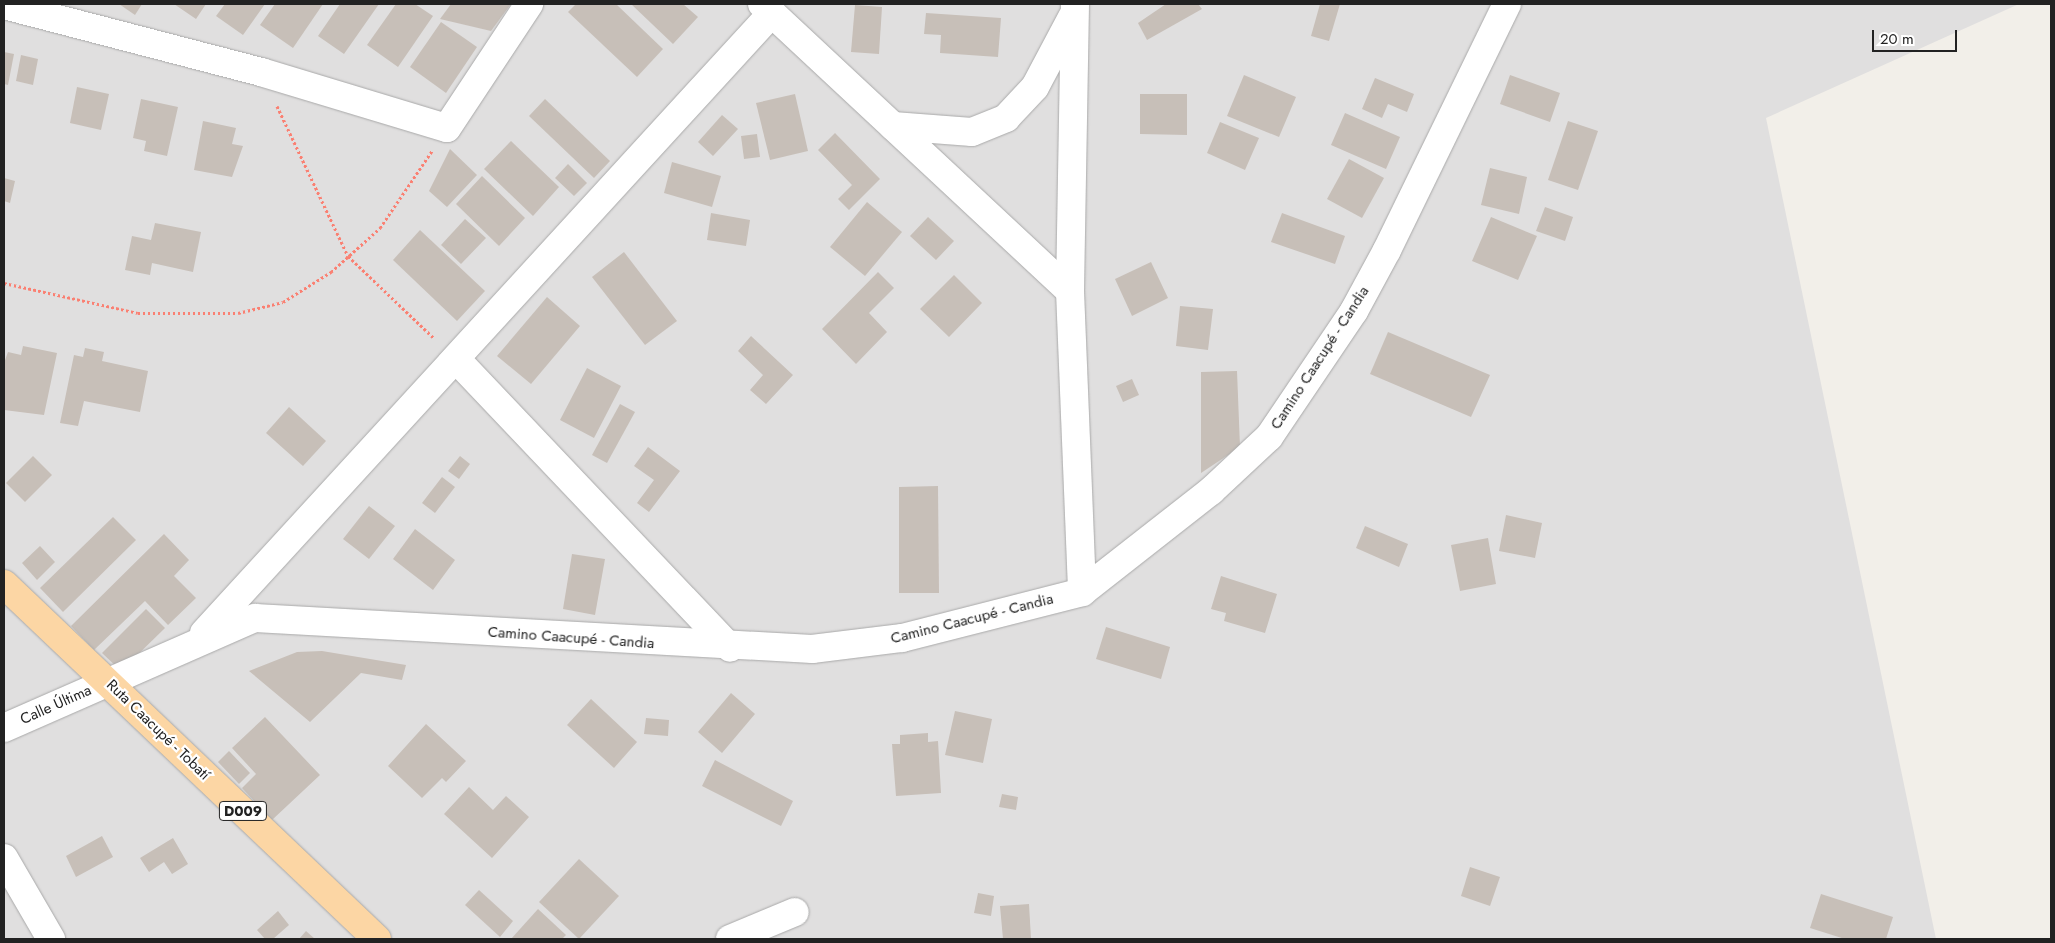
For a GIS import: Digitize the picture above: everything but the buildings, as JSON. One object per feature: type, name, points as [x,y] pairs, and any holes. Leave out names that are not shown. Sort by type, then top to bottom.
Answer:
[{"type":"main road","name":"Ruta Caacupé - Tobatí","points":[[4,584],[109,682],[376,939]]},
{"type":"street","points":[[4,5],[261,72],[447,128],[529,4]]},
{"type":"street","name":"Camino Caacupé - Candia","points":[[109,682],[255,618],[730,648],[812,649],[902,638],[1082,592],[1211,490],[1268,437],[1314,372],[1378,267],[1507,4]]},
{"type":"street","points":[[194,644],[456,359],[767,8],[1070,291]]},
{"type":"street","points":[[1075,8],[1070,291],[1082,592]]},
{"type":"street","points":[[893,126],[972,132],[1006,118],[1035,87],[1075,8]]},
{"type":"street","points":[[456,359],[730,648]]},
{"type":"street","name":"Calle Última","points":[[4,728],[109,682]]},
{"type":"street","points":[[4,858],[51,939]]},
{"type":"street","points":[[730,939],[795,912]]},
{"type":"path","points":[[261,72],[348,256],[456,359]]},
{"type":"path","points":[[4,283],[138,313],[238,313],[283,302],[348,256],[380,228],[447,128]]},
{"type":"shaded area","points":[[4,4],[2019,4],[1766,118],[1936,939],[4,939]]}]
